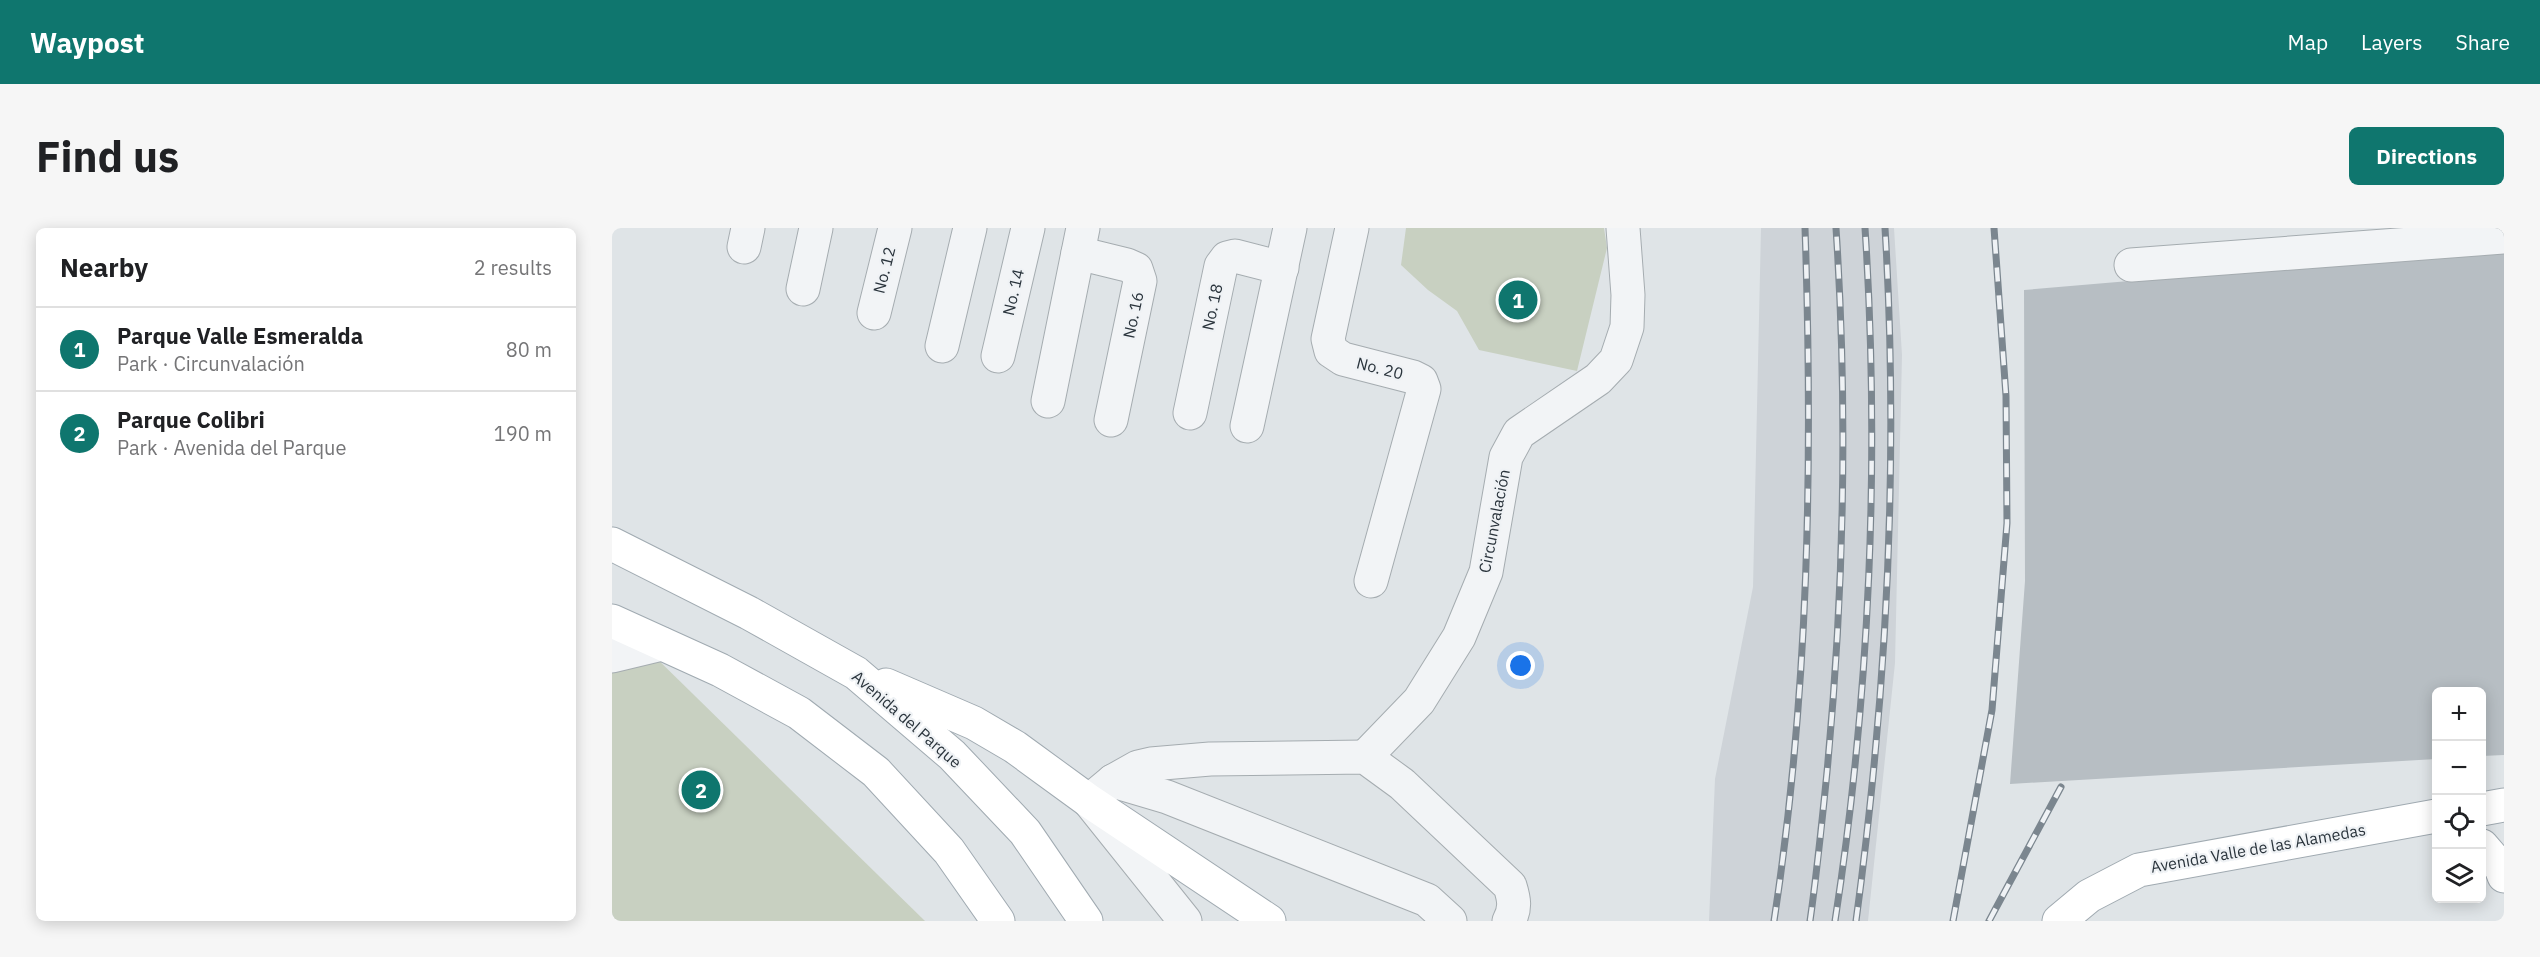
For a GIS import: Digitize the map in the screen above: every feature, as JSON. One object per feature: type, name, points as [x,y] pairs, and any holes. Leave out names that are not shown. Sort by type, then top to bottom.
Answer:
[{"type":"main road","name":"Avenida del Parque","points":[[612,544],[749,613],[856,673],[952,755],[1025,832],[1086,921]]},
{"type":"main road","points":[[612,621],[720,670],[799,713],[876,772],[950,851],[998,921]]},
{"type":"main road","points":[[856,673],[974,723],[1015,747],[1101,791],[1269,921]]},
{"type":"main road","points":[[2486,808],[2504,805]]},
{"type":"main road","name":"Avenida Valle de las Alamedas","points":[[2059,921],[2089,896],[2139,870],[2282,842],[2432,817]]},
{"type":"main road","points":[[2282,842],[2326,852],[2432,840]]},
{"type":"main road","points":[[2484,849],[2501,868],[2504,876]]},
{"type":"street","points":[[802,289],[816,228]]},
{"type":"street","name":"No. 12","points":[[874,313],[895,228]]},
{"type":"street","points":[[942,346],[970,228]]},
{"type":"street","name":"No. 14","points":[[998,356],[1028,228]]},
{"type":"street","points":[[1246,426],[1290,228]]},
{"type":"street","name":"No. 20","points":[[1352,228],[1328,339],[1331,351],[1343,359],[1413,377],[1421,381],[1424,388],[1371,581]]},
{"type":"street","name":"Circunvalación","points":[[1365,757],[1419,701],[1459,637],[1486,572],[1506,457],[1519,433],[1598,379],[1616,360],[1627,327],[1628,295],[1623,228]]},
{"type":"street","points":[[2131,265],[2504,237]]},
{"type":"street","name":"No. 16","points":[[1048,401],[1080,240],[1136,270],[1140,281],[1111,420]]},
{"type":"street","name":"No. 18","points":[[1190,413],[1221,266],[1227,258],[1235,256],[1281,268]]},
{"type":"street","points":[[612,656],[662,644]]},
{"type":"street","points":[[1101,791],[1138,766],[1151,764],[1210,759],[1365,757],[1402,784],[1510,886],[1515,900],[1513,914],[1509,921]]},
{"type":"street","points":[[1101,791],[1183,920]]},
{"type":"street","points":[[1101,791],[1167,797],[1427,900],[1450,921]]},
{"type":"shaded area","points":[[1761,228],[1894,228],[1902,355],[1895,663],[1868,921],[1709,921],[1715,779],[1753,587]]},
{"type":"green space","points":[[1406,228],[1604,228],[1607,248],[1577,371],[1479,350],[1457,311],[1428,290],[1401,265]]},
{"type":"green space","points":[[647,649],[925,921],[612,921],[612,658]]},
{"type":"building","points":[[2504,249],[2504,755],[2486,756],[2486,687],[2432,687],[2432,759],[2010,784],[2025,581],[2024,290]]},
{"type":"railway","points":[[1774,921],[1795,749],[1806,575],[1808,402],[1805,228]]},
{"type":"railway","points":[[1810,921],[1833,704],[1840,568],[1843,432],[1836,228]]},
{"type":"railway","points":[[1835,921],[1857,750],[1869,576],[1872,401],[1865,228]]},
{"type":"railway","points":[[1856,921],[1876,749],[1887,575],[1891,402],[1885,228]]},
{"type":"railway","points":[[1953,921],[1992,710],[2007,523],[2006,396],[1994,228]]},
{"type":"railway","points":[[1989,921],[2061,787]]},
{"type":"place","name":"Parque Valle Esmeralda","points":[[1518,300]]},
{"type":"place","name":"Parque Colibri","points":[[701,790]]}]
